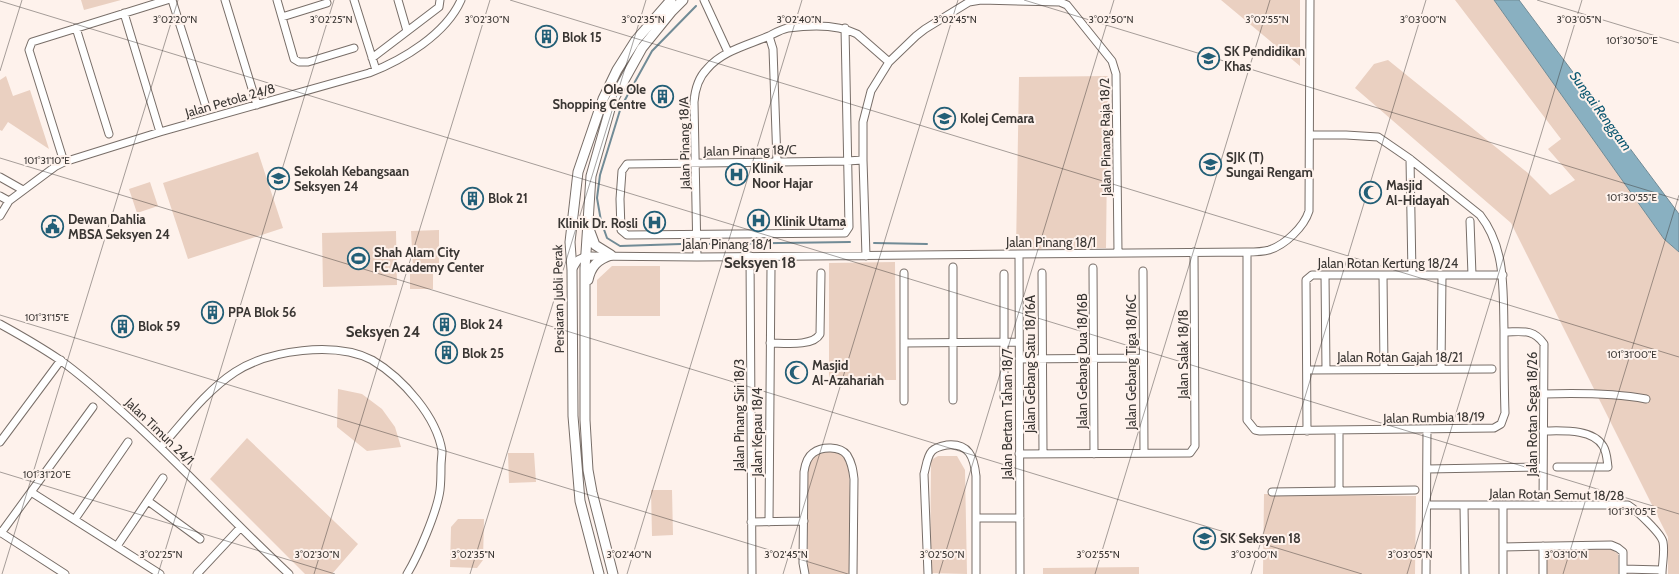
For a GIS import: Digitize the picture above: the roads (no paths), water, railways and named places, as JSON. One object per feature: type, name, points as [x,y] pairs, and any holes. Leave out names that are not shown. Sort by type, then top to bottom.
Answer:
[{"type":"main road","name":"Persiaran Jubli Perak","points":[[599,574],[580,501],[573,416],[572,270],[570,242],[578,172],[603,99],[616,70],[636,40],[671,0]]},
{"type":"main road","name":"Persiaran Jubli Perak","points":[[613,574],[596,513],[588,470],[585,420],[585,296],[587,214],[591,176],[612,102],[642,48],[672,11],[683,0]]},
{"type":"main road","points":[[587,214],[590,232],[595,245],[611,255]]},
{"type":"main road","points":[[585,296],[592,267],[596,262],[611,255]]},
{"type":"street","points":[[64,162],[29,50],[32,42],[167,0]]},
{"type":"street","points":[[172,0],[205,104]]},
{"type":"street","points":[[224,0],[257,105]]},
{"type":"street","points":[[277,0],[294,59],[299,62],[308,62],[354,48]]},
{"type":"street","points":[[354,0],[376,70]]},
{"type":"street","points":[[398,0],[407,31]]},
{"type":"street","name":"Jalan Petola 24/8","points":[[0,216],[9,200],[56,166],[64,162],[160,132],[385,67],[432,37],[456,12],[461,0]]},
{"type":"street","points":[[704,0],[728,52]]},
{"type":"street","name":"Jalan Pinang Raja 18/2","points":[[866,256],[863,160],[864,122],[866,106],[871,91],[889,62],[925,29],[969,2],[982,0],[1060,2],[1067,5],[1075,13],[1115,65],[1118,253]]},
{"type":"street","name":"Jalan Pinang 18/1","points":[[586,256],[866,256],[1247,252],[1268,250],[1282,243],[1303,224],[1309,211],[1310,0]]},
{"type":"street","points":[[282,17],[327,3]]},
{"type":"street","points":[[372,58],[440,3]]},
{"type":"street","points":[[124,13],[160,132]]},
{"type":"street","points":[[76,28],[109,134]]},
{"type":"street","name":"Jalan Pinang 18/A","points":[[697,257],[694,102],[695,91],[707,68],[728,52],[770,36],[786,28],[844,28],[857,34],[889,62]]},
{"type":"street","points":[[697,234],[845,233],[849,227],[844,28]]},
{"type":"street","points":[[770,36],[773,49],[777,162]]},
{"type":"street","name":"Jalan Rumbia 18/19","points":[[1247,252],[1247,420],[1255,430],[1307,431],[1494,428],[1502,424],[1505,413],[1503,275],[1497,247],[1485,222],[1480,215],[1410,159],[1378,137],[1346,134],[1310,135]]},
{"type":"street","points":[[1410,159],[1412,275]]},
{"type":"street","name":"Jalan Pinang 18/C","points":[[697,234],[627,235],[621,230],[620,199],[622,171],[627,164],[863,160]]},
{"type":"street","points":[[0,177],[24,190]]},
{"type":"street","points":[[0,196],[9,200]]},
{"type":"street","points":[[1470,221],[1472,275]]},
{"type":"street","name":"Jalan Salak 18/18","points":[[1144,453],[1190,453],[1195,446],[1194,252]]},
{"type":"street","name":"Jalan Bertam Tahan 18/7","points":[[1018,254],[1020,574]]},
{"type":"street","points":[[572,270],[578,260],[586,256]]},
{"type":"street","name":"Jalan Pinang Siri 18/3","points":[[750,256],[752,574]]},
{"type":"street","points":[[952,267],[953,400]]},
{"type":"street","name":"Jalan Kepau 18/4","points":[[769,522],[770,268]]},
{"type":"street","name":"Jalan Gebang Dua 18/16B","points":[[1093,268],[1094,454]]},
{"type":"street","name":"Jalan Gebang Tiga 18/16C","points":[[1143,271],[1144,453]]},
{"type":"street","points":[[770,343],[811,342],[818,338],[820,334],[821,273]]},
{"type":"street","points":[[904,273],[904,401]]},
{"type":"street","name":"Jalan Gebang Satu 18/16A","points":[[1042,273],[1043,454]]},
{"type":"street","points":[[1004,274],[1004,397]]},
{"type":"street","name":"Jalan Rotan Kertung 18/24","points":[[1307,431],[1308,370],[1306,280],[1312,275],[1503,275]]},
{"type":"street","points":[[1325,275],[1326,370]]},
{"type":"street","points":[[1383,275],[1384,369]]},
{"type":"street","points":[[1441,369],[1442,275]]},
{"type":"street","name":"Jalan Timun 24/1","points":[[0,324],[61,360],[94,386],[161,447],[240,528],[289,574]]},
{"type":"street","name":"Jalan Rotan Sega 18/26","points":[[1504,332],[1531,333],[1538,336],[1544,344],[1543,504]]},
{"type":"street","points":[[904,343],[1019,342]]},
{"type":"street","points":[[161,447],[206,396],[235,372],[254,363],[284,354],[318,350],[334,350],[354,354],[372,360],[392,374],[410,391],[430,416],[442,452],[440,491],[436,507],[414,562],[407,574]]},
{"type":"street","points":[[1019,358],[1143,358]]},
{"type":"street","points":[[0,442],[61,360]]},
{"type":"street","name":"Jalan Rotan Gajah 18/21","points":[[1308,370],[1492,369]]},
{"type":"street","points":[[1544,394],[1582,393],[1633,396],[1646,399]]},
{"type":"street","points":[[65,574],[54,571],[0,533],[32,492],[93,407]]},
{"type":"street","points":[[1426,574],[1427,429]]},
{"type":"street","points":[[1339,430],[1339,491]]},
{"type":"street","points":[[1544,431],[1579,432],[1598,440],[1603,445],[1608,467],[1557,468]]},
{"type":"street","points":[[75,519],[128,442]]},
{"type":"street","points":[[928,574],[924,474],[928,458],[933,450],[940,446],[955,444],[966,449],[974,462],[977,518],[976,574]]},
{"type":"street","points":[[805,574],[803,563],[804,472],[806,462],[812,453],[819,449],[839,449],[846,454],[852,464],[854,475],[853,574]]},
{"type":"street","points":[[1020,454],[1144,453]]},
{"type":"street","points":[[1427,469],[1543,467]]},
{"type":"street","points":[[117,546],[163,478]]},
{"type":"street","points":[[1272,492],[1415,490]]},
{"type":"street","points":[[32,492],[160,574]]},
{"type":"street","points":[[148,500],[200,539]]},
{"type":"street","name":"Jalan Rotan Semut 18/28","points":[[1427,505],[1628,505],[1634,509],[1663,541],[1662,572]]},
{"type":"street","points":[[1464,505],[1465,574]]},
{"type":"street","points":[[1503,505],[1503,574]]},
{"type":"street","points":[[977,518],[1020,518]]},
{"type":"street","points":[[751,522],[804,521]]},
{"type":"street","points":[[196,574],[240,528]]},
{"type":"street","points":[[1503,547],[1611,545],[1618,548],[1622,552],[1623,572],[1662,572]]},
{"type":"street","points":[[1543,546],[1543,574]]},
{"type":"water","name":"Sungai Renggam","points":[[1494,0],[1519,0],[1679,214],[1679,252],[1664,239]]},
{"type":"waterway","points":[[681,244],[620,246],[607,238],[601,221],[597,198],[600,175],[621,107],[652,51],[696,6]]},
{"type":"waterway","points":[[705,244],[850,242]]},
{"type":"waterway","points":[[874,243],[927,244]]},
{"type":"place","name":"Blok 15","points":[[547,37]]},
{"type":"place","name":"SK Pendidikan Khas","points":[[1208,58]]},
{"type":"place","name":"Ole Ole Shopping Centre","points":[[662,96]]},
{"type":"place","name":"Kolej Cemara","points":[[945,118]]},
{"type":"place","name":"SJK (T) Sungai Rengam","points":[[1211,164]]},
{"type":"place","name":"Klinik Noor Hajar","points":[[737,175]]},
{"type":"place","name":"Sekolah Kebangsaan Seksyen 24","points":[[278,178]]},
{"type":"place","name":"Masjid Al-Hidayah","points":[[1371,192]]},
{"type":"place","name":"Blok 21","points":[[473,198]]},
{"type":"place","name":"Klinik Utama","points":[[758,221]]},
{"type":"place","name":"Klinik Dr. Rosli","points":[[654,223]]},
{"type":"place","name":"Dewan Dahlia MBSA Seksyen 24","points":[[52,226]]},
{"type":"place","name":"Shah Alam City FC Academy Center","points":[[359,259]]},
{"type":"place","name":"PPA Blok 56","points":[[212,312]]},
{"type":"place","name":"Blok 24","points":[[445,324]]},
{"type":"place","name":"Blok 59","points":[[122,326]]},
{"type":"place","name":"Blok 25","points":[[446,353]]},
{"type":"place","name":"Masjid Al-Azahariah","points":[[796,372]]},
{"type":"place","name":"SK Seksyen 18","points":[[1205,538]]},
{"type":"district","name":"Seksyen 18","points":[[760,263]]},
{"type":"district","name":"Seksyen 24","points":[[383,332]]}]
